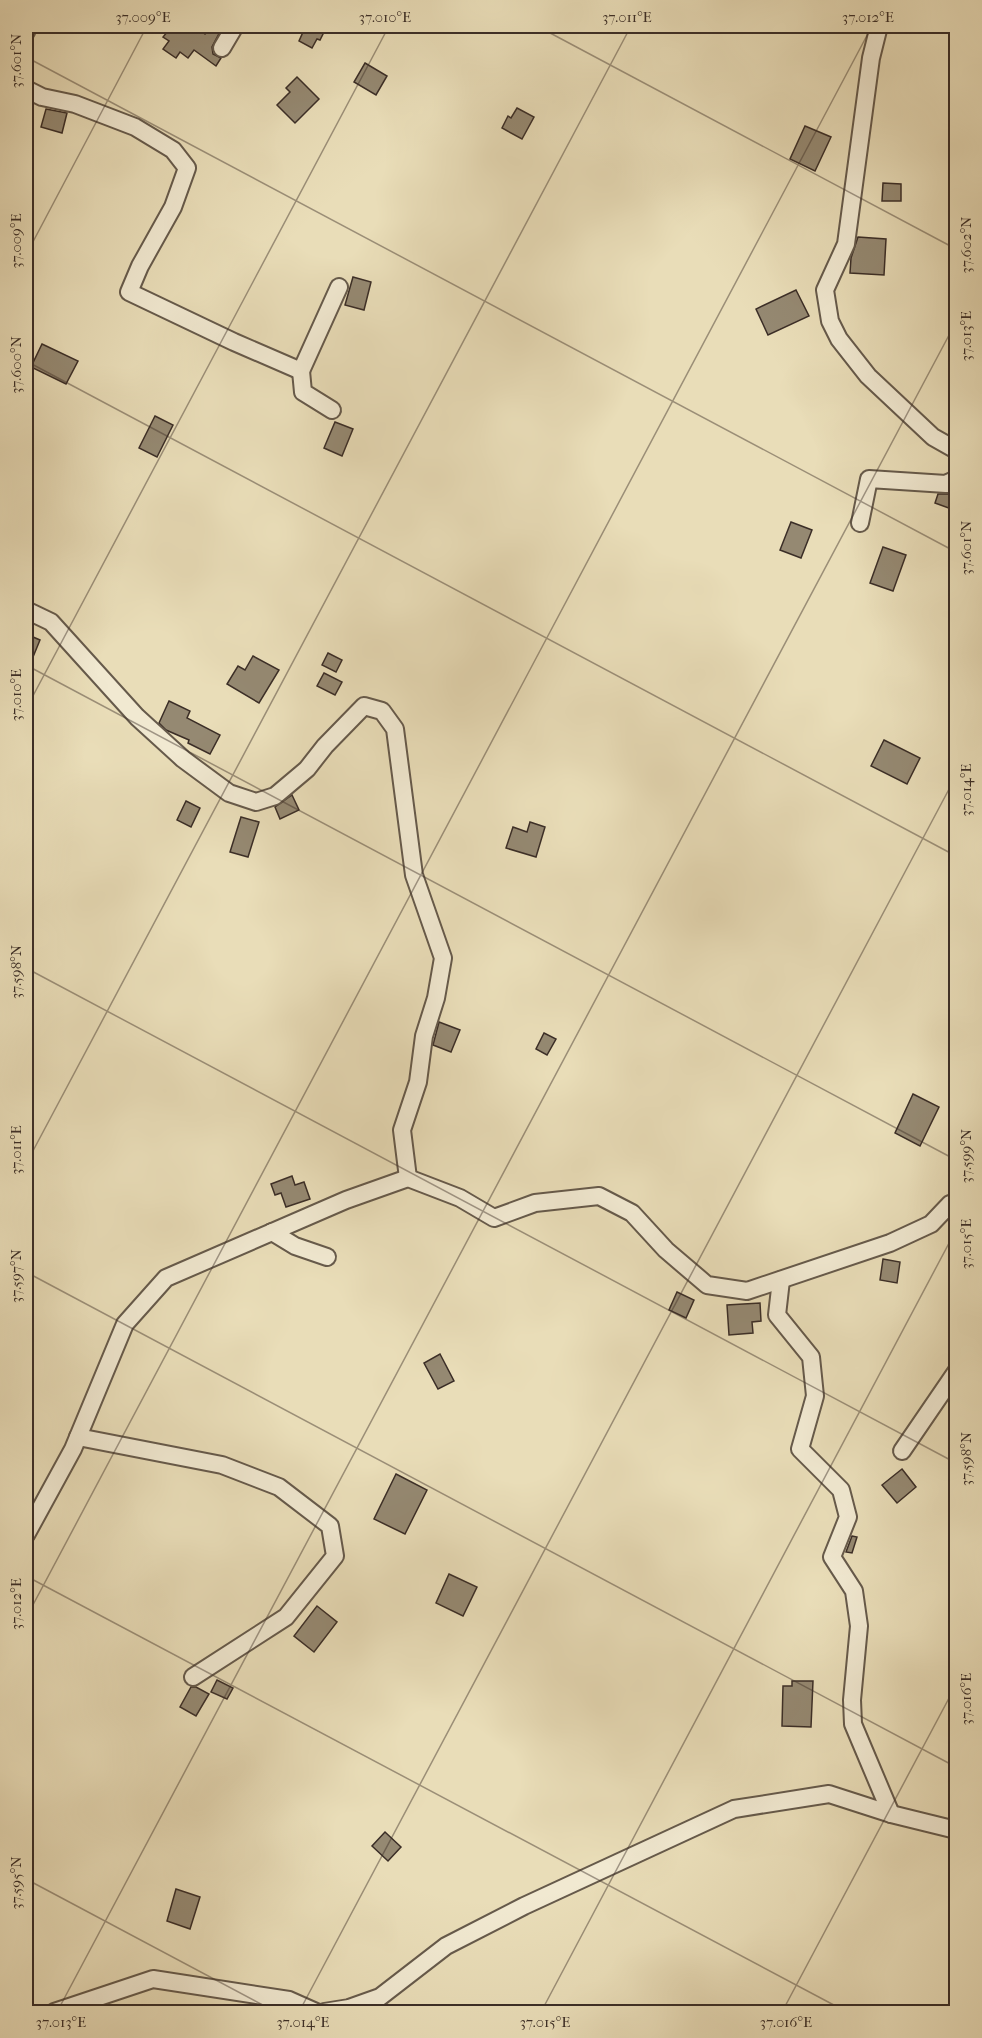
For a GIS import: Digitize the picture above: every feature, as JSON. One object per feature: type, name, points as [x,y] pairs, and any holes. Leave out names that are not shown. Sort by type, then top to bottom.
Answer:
[{"type":"street","points":[[26,32],[28,26]]},
{"type":"street","points":[[222,48],[235,26]]},
{"type":"street","points":[[879,26],[871,58],[846,243],[825,290],[830,321],[839,339],[868,376],[933,437],[957,450]]},
{"type":"street","points":[[26,89],[42,97],[75,104],[135,127],[172,150],[187,168],[173,207],[140,266],[129,292],[301,371]]},
{"type":"street","points":[[332,410],[303,392],[301,371],[339,287]]},
{"type":"street","points":[[860,523],[869,479],[946,484],[957,479]]},
{"type":"street","points":[[26,610],[51,622],[137,717],[183,759],[229,793],[256,802],[275,796],[308,769],[325,746],[364,706],[382,711],[395,729],[414,875],[443,958],[436,998],[424,1036],[418,1082],[402,1130],[408,1178]]},
{"type":"street","points":[[26,1535],[78,1437],[125,1324],[166,1278],[346,1200],[408,1178],[460,1198],[494,1218],[535,1203],[598,1196],[632,1213],[666,1250],[707,1285],[747,1291],[890,1243],[931,1224],[950,1204],[957,1202]]},
{"type":"street","points":[[272,1232],[295,1246],[327,1257]]},
{"type":"street","points":[[781,1280],[777,1316],[811,1357],[815,1396],[800,1449],[840,1490],[848,1516],[832,1557],[854,1591],[859,1626],[852,1700],[853,1724],[891,1814]]},
{"type":"street","points":[[902,1451],[957,1372]]},
{"type":"street","points":[[78,1437],[222,1465],[279,1487],[330,1526],[335,1556],[286,1617],[193,1677]]},
{"type":"street","points":[[324,2013],[349,2008],[380,1997],[446,1946],[524,1906],[734,1809],[829,1794],[891,1814],[957,1830]]},
{"type":"street","points":[[54,2013],[153,1978],[289,2000],[316,2013]]},
{"type":"building","points":[[172,26],[194,26],[205,34],[213,26],[223,26],[212,47],[213,54],[221,58],[216,66],[194,50],[188,58],[180,52],[176,58],[163,49],[169,41],[163,37]]},
{"type":"building","points":[[291,26],[327,26],[320,40],[317,39],[312,48],[299,41],[303,32]]},
{"type":"building","points":[[365,63],[387,76],[376,95],[354,82]]},
{"type":"building","points":[[297,77],[319,99],[295,123],[277,105],[290,92],[286,88]]},
{"type":"building","points":[[517,108],[534,117],[522,139],[502,128],[508,116],[511,118]]},
{"type":"building","points":[[46,109],[67,113],[62,133],[41,127]]},
{"type":"building","points":[[805,126],[831,137],[815,171],[790,159]]},
{"type":"building","points":[[883,183],[901,184],[901,201],[882,201]]},
{"type":"building","points":[[858,237],[886,239],[884,275],[850,273],[851,258]]},
{"type":"building","points":[[353,277],[371,282],[364,310],[345,305]]},
{"type":"building","points":[[796,290],[809,316],[768,335],[756,309]]},
{"type":"building","points":[[42,344],[78,361],[66,384],[31,367]]},
{"type":"building","points":[[155,416],[173,425],[157,457],[139,448]]},
{"type":"building","points":[[335,422],[353,429],[342,456],[324,448]]},
{"type":"building","points":[[938,494],[957,496],[957,511],[935,503]]},
{"type":"building","points":[[791,522],[812,530],[801,558],[780,550]]},
{"type":"building","points":[[883,547],[906,555],[893,591],[870,583]]},
{"type":"building","points":[[26,634],[40,640],[26,674]]},
{"type":"building","points":[[328,653],[342,660],[336,672],[322,665]]},
{"type":"building","points":[[253,656],[279,670],[259,703],[227,684],[238,666],[245,670]]},
{"type":"building","points":[[324,673],[342,682],[335,695],[317,686]]},
{"type":"building","points":[[169,701],[190,711],[187,718],[220,735],[210,754],[188,743],[189,740],[166,730],[159,723]]},
{"type":"building","points":[[884,740],[920,758],[907,784],[871,766]]},
{"type":"building","points":[[292,795],[299,810],[280,819],[275,807]]},
{"type":"building","points":[[186,801],[200,808],[191,827],[177,820]]},
{"type":"building","points":[[241,817],[259,822],[248,857],[230,852]]},
{"type":"building","points":[[530,822],[545,827],[536,857],[506,848],[513,827],[527,832]]},
{"type":"building","points":[[439,1022],[460,1030],[451,1052],[433,1045]]},
{"type":"building","points":[[544,1033],[556,1039],[547,1055],[536,1049]]},
{"type":"building","points":[[913,1094],[939,1107],[920,1146],[895,1133]]},
{"type":"building","points":[[292,1176],[295,1185],[304,1182],[310,1199],[286,1207],[281,1193],[275,1195],[271,1184]]},
{"type":"building","points":[[883,1259],[900,1262],[897,1283],[880,1280]]},
{"type":"building","points":[[677,1292],[694,1300],[686,1318],[669,1310]]},
{"type":"building","points":[[760,1303],[761,1321],[752,1322],[753,1333],[729,1335],[727,1305]]},
{"type":"building","points":[[440,1354],[454,1381],[438,1389],[424,1363]]},
{"type":"building","points":[[902,1469],[916,1487],[897,1503],[882,1485]]},
{"type":"building","points":[[396,1474],[427,1490],[405,1534],[374,1519]]},
{"type":"building","points":[[852,1536],[857,1537],[852,1553],[846,1552]]},
{"type":"building","points":[[449,1574],[477,1587],[463,1616],[436,1603]]},
{"type":"building","points":[[317,1606],[337,1622],[314,1652],[294,1636]]},
{"type":"building","points":[[217,1680],[233,1688],[227,1699],[211,1692]]},
{"type":"building","points":[[792,1681],[813,1681],[811,1727],[782,1726],[783,1686],[792,1686]]},
{"type":"building","points":[[191,1687],[196,1687],[209,1694],[196,1716],[180,1707]]},
{"type":"building","points":[[385,1832],[401,1847],[388,1861],[372,1846]]},
{"type":"building","points":[[176,1889],[200,1897],[190,1929],[167,1921]]}]
